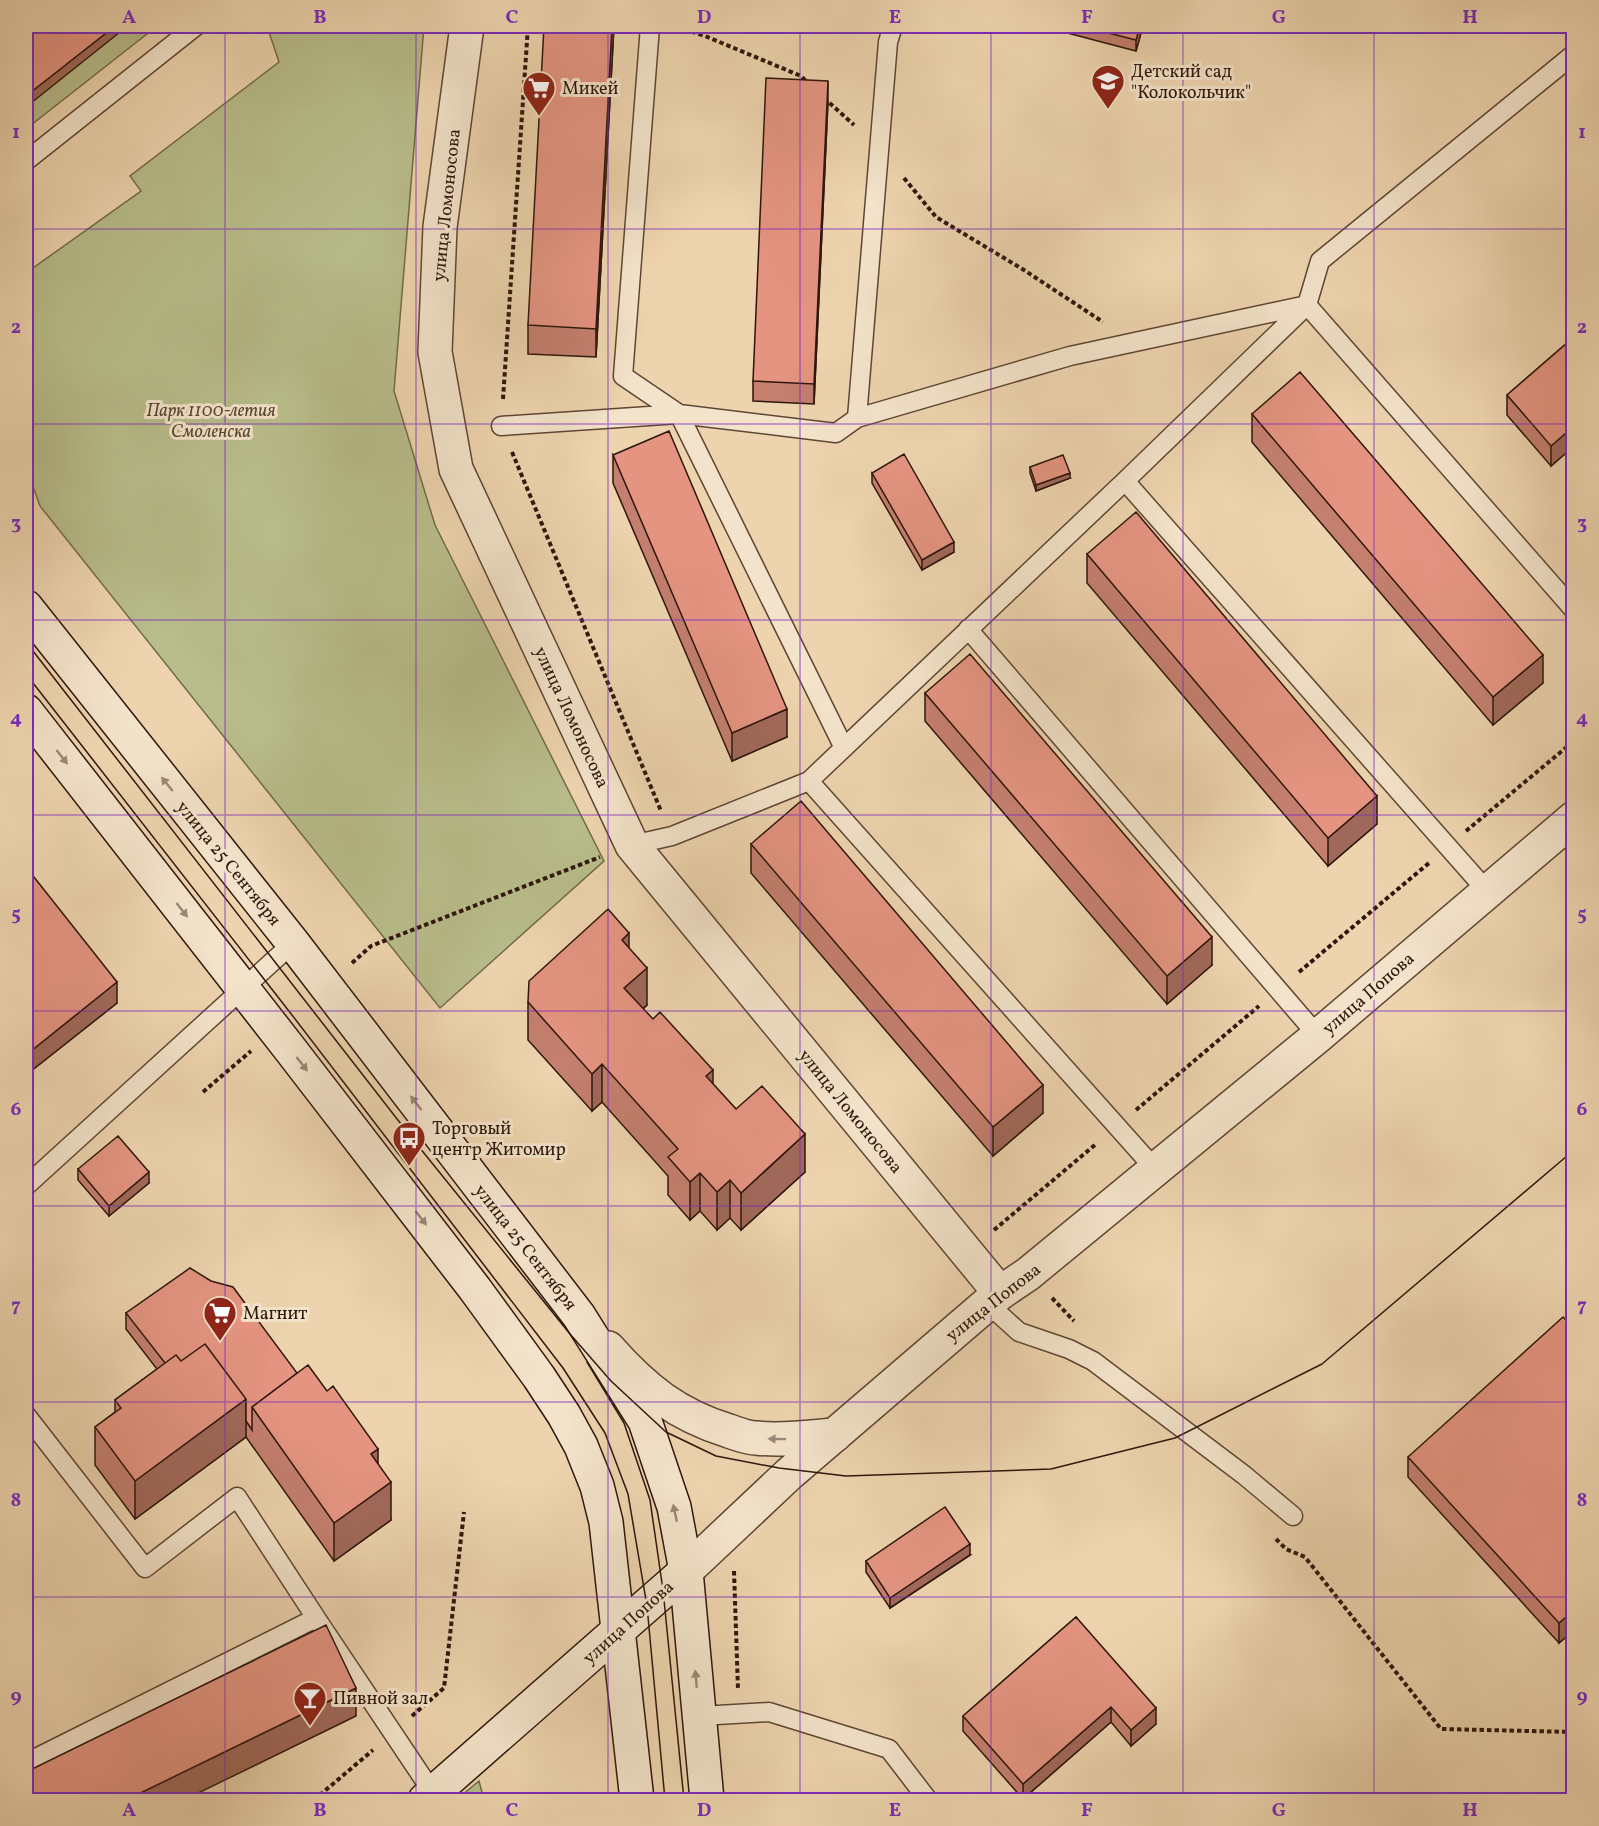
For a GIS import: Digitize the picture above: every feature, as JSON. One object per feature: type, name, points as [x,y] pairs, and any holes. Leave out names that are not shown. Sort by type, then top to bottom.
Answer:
[{"type":"street","name":"улица Ломоносова","points":[[467,26],[440,227],[435,352],[456,469],[632,845],[994,1298]]},
{"type":"street","name":"улица 25 Сентября","points":[[28,613],[293,943],[579,1316],[645,1421],[674,1507],[686,1571],[707,1800]]},
{"type":"street","points":[[26,711],[475,1289],[564,1415],[581,1446],[600,1495],[606,1522],[637,1800]]},
{"type":"street","name":"улица Попова","points":[[429,1797],[686,1571],[789,1474],[994,1298],[1028,1274],[1318,1036],[1574,818]]},
{"type":"street","points":[[579,1316],[632,1375],[672,1407],[714,1426],[754,1438],[793,1439],[835,1435]]},
{"type":"lane","points":[[26,161],[196,26]]},
{"type":"lane","points":[[650,26],[623,376],[679,414],[844,748]]},
{"type":"lane","points":[[857,418],[888,42],[893,26]]},
{"type":"lane","points":[[632,845],[672,836],[808,781],[1307,305],[1320,261],[1574,54]]},
{"type":"lane","points":[[501,426],[679,414],[836,433],[857,418],[1070,356],[1307,305]]},
{"type":"lane","points":[[1307,305],[1574,610]]},
{"type":"lane","points":[[1125,481],[1487,891]]},
{"type":"lane","points":[[968,629],[1318,1036]]},
{"type":"lane","points":[[808,781],[1155,1168]]},
{"type":"lane","points":[[26,1186],[293,943]]},
{"type":"lane","points":[[994,1298],[1019,1332],[1069,1349],[1093,1361],[1244,1475],[1293,1516]]},
{"type":"lane","points":[[26,1415],[145,1568],[237,1497],[393,1733],[429,1797]]},
{"type":"lane","points":[[26,1763],[316,1618]]},
{"type":"lane","points":[[700,1716],[769,1712],[889,1749],[928,1800]]},
{"type":"path","points":[[528,26],[501,426],[672,836]]},
{"type":"path","points":[[326,986],[371,946],[632,845]]},
{"type":"path","points":[[203,1092],[275,1029]]},
{"type":"path","points":[[986,1221],[1028,1274],[1076,1323]]},
{"type":"path","points":[[314,1800],[444,1688],[464,1512]]},
{"type":"path","points":[[1270,1532],[1286,1549],[1305,1557],[1441,1729],[1574,1732]]},
{"type":"path","points":[[734,1566],[739,1687],[735,1714]]},
{"type":"green space","points":[[26,26],[157,26],[26,129]]},
{"type":"green space","name":"Парк 1100-летия Смоленска","points":[[267,26],[424,26],[394,391],[435,525],[604,861],[440,1008],[40,506],[26,467],[26,273],[141,191],[130,176],[279,62]]},
{"type":"green space","points":[[479,1781],[484,1800],[456,1800]]},
{"type":"building","points":[[26,26],[115,26],[26,96]]},
{"type":"building","points":[[544,26],[612,26],[596,329],[528,325]]},
{"type":"building","points":[[1081,26],[1140,26],[1136,40]]},
{"type":"building","points":[[766,78],[828,81],[814,384],[753,381]]},
{"type":"building","points":[[1574,337],[1574,426],[1551,446],[1507,395]]},
{"type":"building","points":[[1300,372],[1543,655],[1493,697],[1252,414]]},
{"type":"building","points":[[669,431],[787,709],[732,733],[613,455]]},
{"type":"building","points":[[904,454],[954,542],[922,560],[872,473]]},
{"type":"building","points":[[1063,455],[1070,473],[1036,485],[1030,467]]},
{"type":"building","points":[[1136,512],[1377,796],[1328,838],[1087,554]]},
{"type":"building","points":[[970,654],[1212,937],[1167,976],[925,693]]},
{"type":"building","points":[[801,801],[1043,1085],[993,1127],[751,844]]},
{"type":"building","points":[[26,867],[117,982],[26,1055],[26,993],[33,987],[26,977]]},
{"type":"building","points":[[608,909],[629,933],[622,940],[647,968],[624,988],[653,1019],[660,1012],[713,1070],[706,1076],[736,1109],[762,1086],[805,1134],[741,1193],[730,1180],[717,1192],[700,1173],[690,1182],[668,1157],[678,1149],[602,1064],[592,1074],[528,1002],[529,981]]},
{"type":"building","points":[[118,1136],[149,1172],[109,1206],[78,1169]]},
{"type":"building","points":[[190,1268],[211,1281],[233,1287],[297,1373],[252,1407],[252,1430],[246,1421],[246,1399],[205,1344],[181,1361],[176,1355],[165,1363],[126,1313]]},
{"type":"building","points":[[1563,1317],[1574,1328],[1574,1610],[1559,1623],[1408,1457]]},
{"type":"building","points":[[205,1344],[246,1399],[135,1481],[95,1427],[121,1408],[115,1400],[176,1355],[181,1361]]},
{"type":"building","points":[[308,1365],[327,1391],[333,1386],[378,1449],[371,1454],[391,1482],[334,1523],[252,1407]]},
{"type":"building","points":[[945,1507],[970,1544],[890,1598],[866,1561]]},
{"type":"building","points":[[1076,1617],[1156,1708],[1131,1730],[1111,1707],[1023,1784],[963,1716]]},
{"type":"building","points":[[326,1625],[356,1688],[126,1800],[26,1800],[26,1772]]},
{"type":"tram line","points":[[26,642],[415,1142],[570,1334],[611,1381],[666,1432],[716,1456],[779,1468],[846,1476],[1051,1469],[1175,1438],[1322,1364],[1574,1150]]},
{"type":"tram line","points":[[26,674],[563,1368],[605,1433],[628,1494],[647,1606],[665,1800]]},
{"type":"tram line","points":[[587,1362],[624,1423],[650,1500],[663,1590],[684,1800]]},
{"type":"place","name":"Детский сад \"Колокольчик\"","points":[[1108,110]]},
{"type":"place","name":"Микей","points":[[539,117]]},
{"type":"place","name":"Торговый центр Житомир","points":[[409,1167]]},
{"type":"place","name":"Магнит","points":[[220,1342]]},
{"type":"place","name":"Пивной зал","points":[[310,1727]]}]
